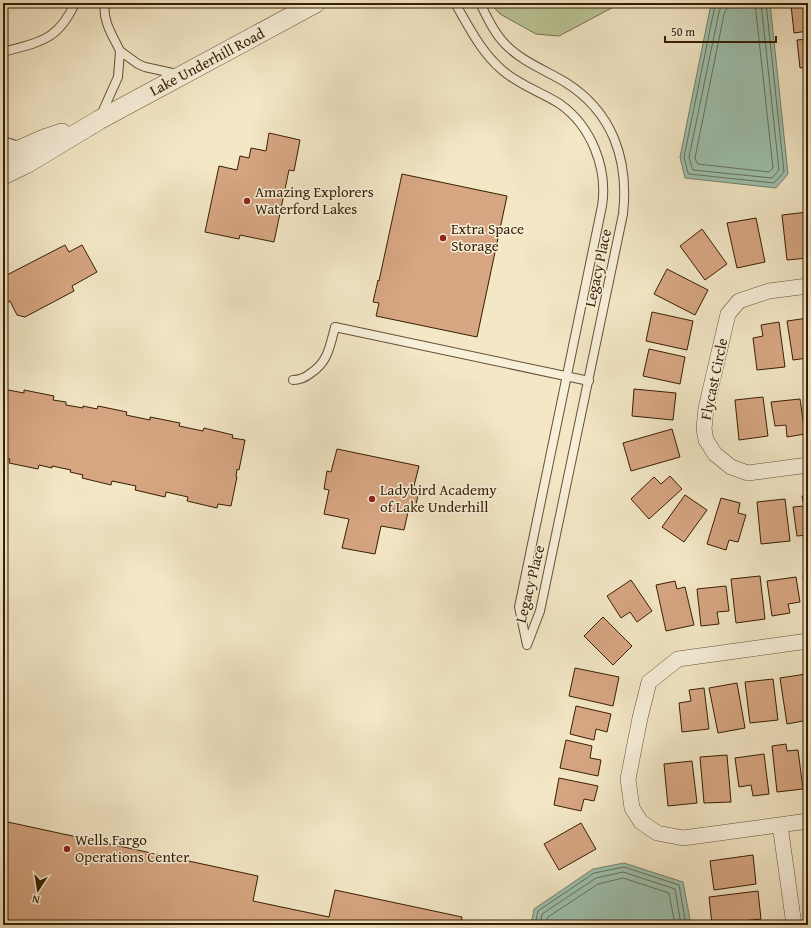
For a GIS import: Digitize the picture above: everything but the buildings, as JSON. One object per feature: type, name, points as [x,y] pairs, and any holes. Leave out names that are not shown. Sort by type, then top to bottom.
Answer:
[{"type":"street","name":"Lake Underhill Road","points":[[3,175],[26,164],[99,120],[316,3]]},
{"type":"street","name":"Lake Underhill Road","points":[[3,157],[44,139],[99,120]]},
{"type":"street","name":"Flycast Circle","points":[[808,286],[769,291],[739,301],[728,314],[706,408],[704,429],[706,440],[715,454],[731,467],[748,473],[808,465]]},
{"type":"street","points":[[808,641],[678,659],[649,682],[628,779],[632,808],[641,822],[657,833],[683,838],[808,821]]},
{"type":"street","points":[[780,825],[794,925]]},
{"type":"lane","points":[[3,52],[33,44],[50,36],[64,22],[75,3]]},
{"type":"lane","points":[[105,3],[105,19],[120,51],[138,64],[145,67],[182,75]]},
{"type":"lane","name":"Legacy Place","points":[[456,3],[473,35],[491,60],[509,76],[553,100],[576,119],[593,145],[597,154],[602,176],[603,200],[519,607],[527,646],[540,611],[589,381],[623,214],[625,197],[624,178],[620,154],[610,129],[592,105],[566,83],[530,64],[510,49],[496,33],[480,3]]},
{"type":"lane","points":[[99,120],[118,77],[120,51]]},
{"type":"lane","points":[[3,141],[24,148]]},
{"type":"lane","points":[[293,380],[297,380],[308,375],[320,367],[329,350],[335,327],[589,381]]},
{"type":"shaded area","points":[[490,3],[621,3],[559,36],[536,34],[500,14]]},
{"type":"water","points":[[713,3],[770,3],[788,174],[776,188],[685,178],[680,157],[710,9]]},
{"type":"water","points":[[624,863],[683,882],[691,925],[531,925],[534,909],[593,869]]},
{"type":"place","name":"Amazing Explorers Waterford Lakes","points":[[247,201]]},
{"type":"place","name":"Extra Space Storage","points":[[443,238]]},
{"type":"place","name":"Ladybird Academy of Lake Underhill","points":[[372,499]]},
{"type":"place","name":"Wells Fargo Operations Center","points":[[67,849]]}]
